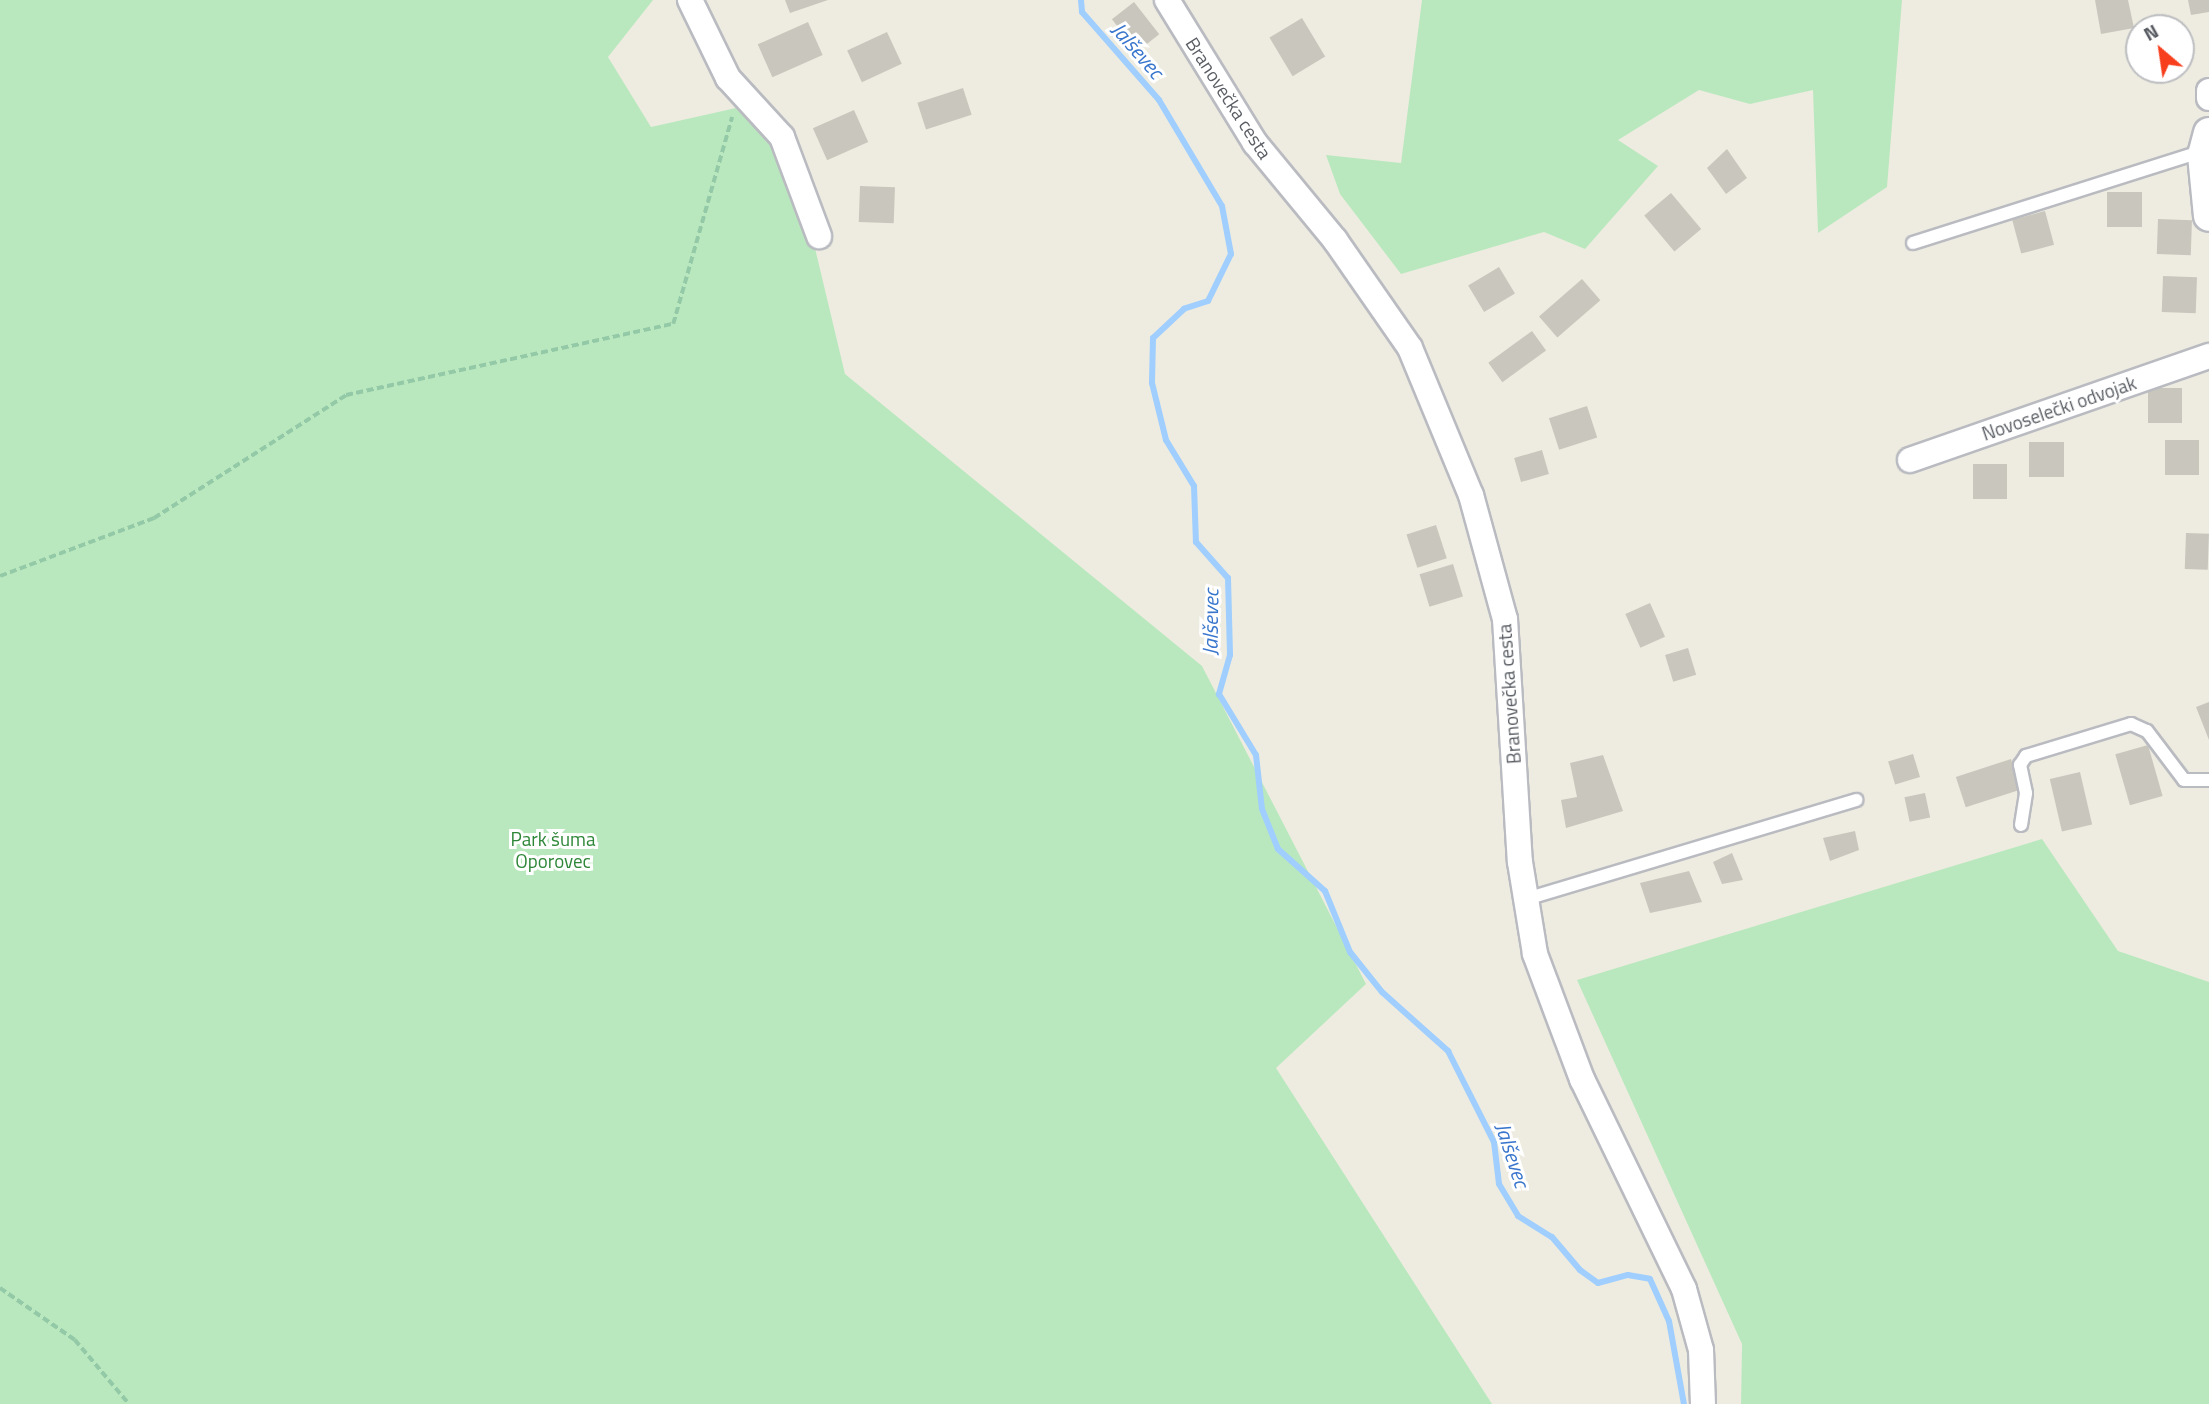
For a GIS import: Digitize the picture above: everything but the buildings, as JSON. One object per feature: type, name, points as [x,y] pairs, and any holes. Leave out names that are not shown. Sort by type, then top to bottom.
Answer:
[{"type":"street","points":[[690,0],[739,93],[782,137],[819,236]]},
{"type":"street","name":"Branovečka cesta","points":[[1167,0],[1255,143],[1335,240],[1410,348],[1471,495],[1505,619],[1526,900],[1535,954],[1582,1079],[1684,1289],[1701,1350],[1703,1404]]},
{"type":"street","points":[[2209,91],[2209,98]]},
{"type":"street","points":[[2206,142],[2209,216]]},
{"type":"street","name":"Novoselečki odvojak","points":[[1910,460],[2209,356]]},
{"type":"lane","points":[[1913,243],[2206,142]]},
{"type":"lane","points":[[2021,825],[2026,793],[2020,765],[2026,756],[2131,724],[2147,732],[2184,780],[2209,780]]},
{"type":"lane","points":[[1526,900],[1856,800]]},
{"type":"path","points":[[0,576],[154,518],[346,395],[673,324],[739,93]]},
{"type":"path","points":[[0,1288],[75,1340],[129,1404]]},
{"type":"green space","name":"Park šuma Oporovec","points":[[0,0],[653,0],[608,57],[651,127],[736,108],[794,160],[845,374],[1202,666],[1366,984],[1276,1068],[1492,1404],[0,1404]]},
{"type":"green space","points":[[1422,0],[1902,0],[1887,187],[1818,233],[1813,90],[1750,104],[1699,90],[1618,140],[1658,166],[1585,249],[1544,232],[1401,274],[1340,194],[1326,155],[1401,163]]},
{"type":"green space","points":[[2042,839],[2118,951],[2209,982],[2209,1404],[1741,1404],[1742,1344],[1577,980]]},
{"type":"waterway","name":"Jalševec","points":[[1081,0],[1082,12],[1159,100],[1222,206],[1231,254],[1208,301],[1184,309],[1153,338],[1152,383],[1166,440],[1194,486],[1196,542],[1228,578],[1230,655],[1219,694],[1256,755],[1262,809],[1278,849],[1325,891],[1350,952],[1382,992],[1448,1051],[1494,1142],[1499,1184],[1518,1216],[1552,1237],[1580,1270],[1598,1283],[1628,1275],[1650,1279],[1669,1321],[1684,1404]]}]
